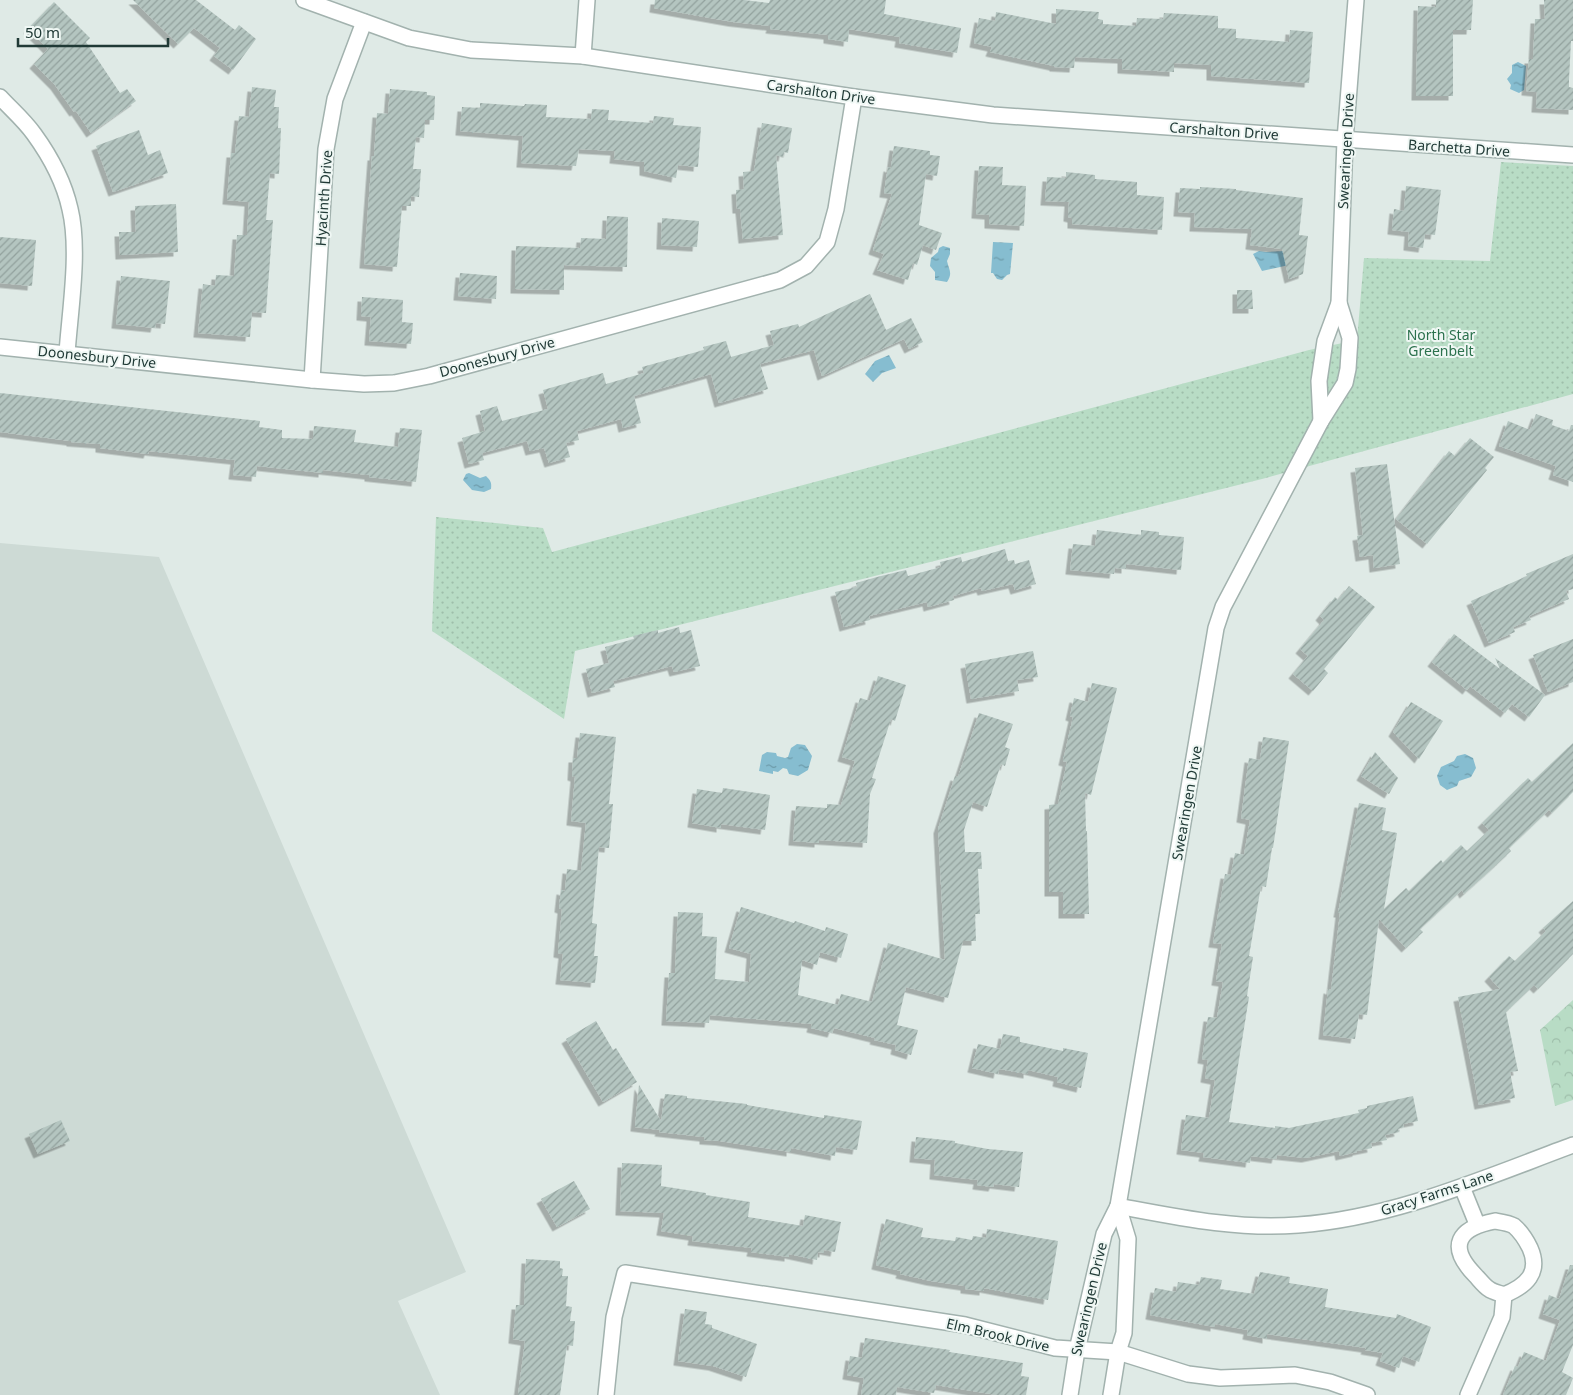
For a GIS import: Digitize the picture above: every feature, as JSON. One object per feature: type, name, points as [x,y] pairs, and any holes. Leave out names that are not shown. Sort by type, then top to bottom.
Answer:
[{"type":"street","name":"Carshalton Drive","points":[[304,0],[409,38],[471,50],[583,56],[854,97],[993,115],[1345,140]]},
{"type":"street","points":[[583,56],[587,0]]},
{"type":"street","name":"Swearingen Drive","points":[[1322,421],[1319,381],[1325,341],[1339,303],[1345,140],[1356,0]]},
{"type":"street","name":"Hyacinth Drive","points":[[312,380],[326,149],[335,99],[364,22]]},
{"type":"street","points":[[0,97],[33,132],[51,160],[65,190],[71,210],[74,254],[67,353]]},
{"type":"street","name":"Doonesbury Drive","points":[[0,347],[312,380],[394,383],[420,378],[780,280],[806,266],[827,242],[836,209],[854,97]]},
{"type":"street","name":"Barchetta Drive","points":[[1345,140],[1573,155]]},
{"type":"street","name":"Swearingen Drive","points":[[1070,1395],[1077,1350],[1104,1234],[1118,1206],[1216,628],[1223,607],[1344,383],[1348,369],[1350,338],[1339,303]]},
{"type":"street","name":"Gracy Farms Lane","points":[[1118,1206],[1201,1221],[1245,1225],[1297,1225],[1340,1220],[1397,1208],[1573,1145]]},
{"type":"street","points":[[1462,1186],[1477,1224]]},
{"type":"street","name":"Swearingen Drive","points":[[1111,1395],[1118,1352],[1124,1333],[1128,1239],[1118,1206]]},
{"type":"street","points":[[1495,1221],[1512,1225],[1525,1238],[1534,1258],[1534,1268],[1530,1278],[1514,1291],[1504,1295],[1488,1289],[1459,1255],[1460,1239],[1477,1224],[1495,1221]]},
{"type":"street","name":"Elm Brook Drive","points":[[606,1395],[614,1317],[625,1273],[965,1325],[1055,1348],[1118,1352],[1188,1374],[1220,1378],[1295,1375],[1330,1382],[1367,1395]]},
{"type":"street","points":[[1468,1395],[1502,1317],[1504,1295]]},
{"type":"shaded area","points":[[0,543],[159,557],[466,1272],[398,1301],[440,1395],[0,1395]]},
{"type":"green space","name":"North Star Greenbelt","points":[[1501,162],[1573,166],[1573,394],[1262,479],[575,651],[564,719],[432,631],[436,517],[543,528],[552,552],[1309,350],[1357,340],[1364,258],[1490,261]]},
{"type":"green space","points":[[1573,1000],[1573,1100],[1555,1106],[1540,1030]]},
{"type":"water","points":[[1518,62],[1526,66],[1524,90],[1519,93],[1510,89],[1511,85],[1507,79],[1512,73],[1512,65]]},
{"type":"water","points":[[993,242],[1013,243],[1010,274],[1002,280],[997,279],[991,273]]},
{"type":"water","points":[[943,246],[950,248],[947,261],[950,274],[947,282],[935,280],[935,272],[930,266],[931,258]]},
{"type":"water","points":[[1259,251],[1285,251],[1289,265],[1262,271],[1253,254]]},
{"type":"water","points":[[889,355],[896,368],[882,373],[873,382],[865,374],[875,361]]},
{"type":"water","points":[[469,473],[480,478],[486,476],[490,481],[491,489],[484,492],[472,490],[463,480],[466,474]]},
{"type":"water","points":[[797,744],[805,745],[812,756],[808,770],[798,776],[789,774],[787,769],[783,768],[778,772],[773,771],[773,774],[759,771],[762,755],[767,752],[776,753],[777,756],[785,758],[788,757],[791,748]]},
{"type":"water","points":[[1465,754],[1473,758],[1476,768],[1471,777],[1459,781],[1457,786],[1447,790],[1440,785],[1437,776],[1441,767],[1454,761],[1457,756]]},
{"type":"building","points":[[133,0],[196,0],[235,30],[239,25],[256,39],[233,70],[214,56],[220,48],[194,28],[178,44]]},
{"type":"building","points":[[655,0],[744,0],[769,3],[770,0],[886,0],[884,14],[961,28],[957,53],[899,43],[900,37],[849,29],[848,42],[828,39],[828,35],[770,29],[771,26],[733,22],[654,8]]},
{"type":"building","points":[[1436,0],[1473,0],[1471,30],[1453,30],[1453,96],[1416,96],[1418,6],[1436,7]]},
{"type":"building","points":[[1544,0],[1573,0],[1573,41],[1571,41],[1569,87],[1573,88],[1573,110],[1536,108],[1537,92],[1526,91],[1529,59],[1533,59],[1535,19],[1545,19]]},
{"type":"building","points":[[54,2],[90,38],[86,42],[120,93],[127,89],[136,101],[91,133],[55,85],[34,64],[48,49],[28,29]]},
{"type":"building","points":[[1056,9],[1099,12],[1098,19],[1103,20],[1103,24],[1136,26],[1137,18],[1163,19],[1164,13],[1218,16],[1218,28],[1236,29],[1236,38],[1289,42],[1290,30],[1313,32],[1309,83],[1211,76],[1211,65],[1174,63],[1174,72],[1122,69],[1122,59],[1075,57],[1074,68],[1054,67],[990,52],[992,47],[974,43],[979,18],[995,21],[996,12],[1056,24]]},
{"type":"building","points":[[252,87],[276,90],[274,107],[279,107],[278,128],[281,128],[279,174],[270,173],[266,220],[273,220],[266,313],[252,312],[250,337],[198,333],[203,284],[215,286],[216,275],[234,276],[237,235],[247,235],[249,202],[227,200],[231,153],[235,153],[239,116],[249,117]]},
{"type":"building","points":[[390,89],[427,92],[427,95],[435,96],[434,120],[425,120],[424,138],[416,137],[413,169],[421,169],[419,197],[411,196],[411,206],[402,206],[397,267],[364,264],[377,113],[388,114]]},
{"type":"building","points":[[480,103],[524,106],[525,104],[547,105],[546,117],[591,119],[592,109],[609,110],[608,120],[653,123],[654,116],[674,118],[673,125],[701,127],[698,167],[678,165],[676,178],[644,171],[644,162],[614,159],[615,151],[579,149],[576,166],[521,163],[523,136],[460,131],[462,107],[480,108]]},
{"type":"building","points":[[762,123],[792,128],[788,153],[784,152],[783,157],[776,155],[783,235],[743,239],[740,209],[737,209],[736,190],[744,189],[743,172],[754,171]]},
{"type":"building","points":[[139,130],[148,155],[160,150],[168,173],[113,192],[96,146]]},
{"type":"building","points":[[894,146],[930,151],[930,155],[940,156],[937,176],[926,174],[919,225],[942,233],[936,250],[923,245],[917,265],[913,263],[908,280],[877,270],[884,254],[873,250],[892,194],[884,193],[888,167],[891,168]]},
{"type":"building","points":[[979,166],[1003,167],[1002,185],[1026,186],[1024,226],[989,224],[989,215],[976,214]]},
{"type":"building","points":[[1066,172],[1095,175],[1095,179],[1137,182],[1137,195],[1164,197],[1162,230],[1072,224],[1072,218],[1068,217],[1069,202],[1045,201],[1047,177],[1066,178]]},
{"type":"building","points":[[1406,186],[1441,190],[1435,235],[1425,234],[1423,248],[1408,246],[1409,232],[1392,230],[1394,209],[1404,211]]},
{"type":"building","points":[[1200,187],[1236,189],[1303,198],[1299,235],[1308,236],[1303,274],[1289,279],[1282,249],[1250,245],[1252,229],[1194,227],[1195,213],[1178,212],[1180,188],[1200,189]]},
{"type":"building","points":[[176,204],[178,252],[120,255],[119,232],[136,232],[135,206]]},
{"type":"building","points":[[607,216],[628,217],[627,267],[564,265],[564,290],[515,289],[516,246],[580,248],[581,238],[606,239]]},
{"type":"building","points":[[662,218],[699,221],[697,247],[661,245]]},
{"type":"building","points":[[0,237],[36,240],[32,286],[0,283]]},
{"type":"building","points":[[460,273],[497,276],[496,299],[458,296]]},
{"type":"building","points":[[121,276],[170,281],[165,324],[156,323],[155,328],[116,324]]},
{"type":"building","points":[[1237,290],[1252,290],[1253,309],[1237,309]]},
{"type":"building","points":[[870,294],[886,330],[911,318],[923,342],[909,349],[904,339],[822,376],[814,350],[760,364],[768,389],[719,403],[711,374],[634,396],[641,423],[623,428],[621,419],[577,431],[579,440],[566,443],[570,457],[549,463],[544,448],[530,451],[527,441],[482,453],[484,460],[469,464],[462,438],[485,431],[480,411],[497,406],[502,421],[548,409],[543,390],[603,373],[606,384],[644,373],[642,367],[704,350],[703,347],[726,341],[731,357],[774,345],[770,331],[798,324],[799,327]]},
{"type":"building","points":[[362,297],[403,300],[402,322],[413,323],[411,344],[369,341],[371,317],[361,316]]},
{"type":"building","points":[[0,393],[260,421],[259,427],[282,430],[282,438],[313,439],[314,426],[356,430],[354,442],[398,447],[400,428],[422,430],[416,482],[323,470],[323,473],[257,466],[256,477],[233,475],[235,460],[149,451],[148,454],[100,448],[100,444],[0,432]]},
{"type":"building","points":[[1536,414],[1553,420],[1552,425],[1569,431],[1571,425],[1573,425],[1573,482],[1553,475],[1556,466],[1499,446],[1508,421],[1530,430]]},
{"type":"building","points":[[1470,438],[1494,457],[1485,468],[1487,470],[1427,544],[1396,519],[1449,451],[1455,456]]},
{"type":"building","points":[[1387,464],[1400,564],[1374,568],[1373,555],[1360,557],[1357,536],[1363,535],[1355,468]]},
{"type":"building","points":[[1097,530],[1141,535],[1141,530],[1159,532],[1159,535],[1184,537],[1181,570],[1126,564],[1126,569],[1115,568],[1114,574],[1070,570],[1073,544],[1095,546]]},
{"type":"building","points":[[1005,549],[1008,561],[1014,560],[1015,564],[1029,560],[1036,584],[1015,590],[1013,584],[982,591],[981,588],[953,596],[954,600],[928,607],[927,602],[869,616],[870,620],[844,627],[835,592],[857,587],[856,583],[877,577],[906,570],[908,576],[941,567],[940,562],[961,557],[962,562]]},
{"type":"building","points":[[1573,554],[1573,589],[1566,591],[1569,599],[1529,616],[1531,620],[1513,627],[1515,632],[1489,643],[1471,601],[1527,576],[1526,574]]},
{"type":"building","points":[[1349,586],[1375,607],[1324,669],[1328,673],[1313,691],[1293,674],[1308,656],[1300,649],[1324,620],[1320,616],[1335,597],[1338,600]]},
{"type":"building","points":[[679,627],[680,633],[691,630],[700,666],[674,672],[672,666],[613,681],[615,687],[592,693],[586,669],[609,663],[605,647],[634,639],[633,636],[658,630],[658,633]]},
{"type":"building","points":[[1454,634],[1500,669],[1495,658],[1545,695],[1529,717],[1512,704],[1505,713],[1470,686],[1467,690],[1432,662]]},
{"type":"building","points":[[1573,639],[1573,682],[1548,692],[1533,655]]},
{"type":"building","points":[[1033,651],[1038,677],[1017,680],[1019,691],[971,699],[965,664]]},
{"type":"building","points":[[878,676],[906,685],[895,721],[891,719],[872,778],[876,779],[870,794],[867,843],[819,840],[819,843],[793,841],[796,806],[827,808],[827,804],[841,805],[855,761],[842,757],[860,698],[870,701]]},
{"type":"building","points":[[1092,683],[1117,688],[1091,795],[1085,793],[1089,914],[1063,914],[1063,892],[1049,892],[1049,805],[1058,804],[1067,762],[1063,761],[1073,717],[1070,716],[1074,698],[1088,702]]},
{"type":"building","points":[[1411,702],[1443,721],[1419,759],[1393,732]]},
{"type":"building","points":[[979,713],[1013,724],[1005,747],[1010,749],[1005,766],[1001,764],[987,807],[973,802],[964,830],[965,852],[981,852],[982,869],[978,869],[980,914],[975,914],[976,941],[963,941],[948,998],[906,987],[897,1025],[918,1030],[911,1055],[895,1050],[896,1045],[874,1040],[875,1038],[834,1028],[832,1033],[811,1028],[812,1024],[710,1015],[709,1023],[666,1021],[669,973],[675,973],[678,912],[703,913],[702,936],[717,937],[715,979],[749,982],[751,954],[729,948],[741,907],[825,931],[826,927],[848,934],[841,958],[820,952],[817,965],[802,960],[798,995],[838,1005],[841,994],[872,1002],[888,943],[945,960],[938,829],[955,776],[958,777]]},
{"type":"building","points":[[580,733],[616,737],[609,804],[613,804],[609,848],[599,847],[592,923],[597,924],[594,956],[598,956],[595,983],[560,980],[563,954],[558,953],[562,909],[559,908],[561,890],[565,891],[567,869],[581,871],[586,823],[571,821],[575,777],[572,776],[573,758],[577,758]]},
{"type":"building","points":[[1263,737],[1289,741],[1266,887],[1261,886],[1249,956],[1253,957],[1247,996],[1249,997],[1229,1122],[1289,1128],[1359,1113],[1358,1110],[1367,1108],[1367,1106],[1413,1096],[1418,1121],[1403,1124],[1404,1127],[1398,1129],[1399,1132],[1385,1135],[1387,1140],[1371,1143],[1372,1148],[1357,1152],[1340,1156],[1339,1151],[1306,1158],[1277,1155],[1276,1159],[1251,1156],[1250,1163],[1203,1157],[1204,1153],[1181,1150],[1186,1115],[1209,1118],[1215,1080],[1205,1078],[1208,1060],[1202,1059],[1208,1017],[1217,1018],[1223,982],[1216,981],[1222,944],[1213,943],[1225,874],[1231,875],[1235,853],[1244,855],[1250,820],[1241,818],[1249,758],[1260,760]]},
{"type":"building","points":[[1573,743],[1573,792],[1552,813],[1549,810],[1509,848],[1511,851],[1464,894],[1462,890],[1420,929],[1423,932],[1406,948],[1379,919],[1367,1015],[1359,1014],[1355,1039],[1323,1035],[1328,989],[1331,990],[1340,913],[1338,913],[1359,803],[1386,808],[1382,830],[1397,833],[1384,909],[1406,888],[1409,891],[1441,860],[1443,863],[1461,845],[1467,851],[1489,830],[1482,823],[1528,778],[1532,782]]},
{"type":"building","points":[[1375,752],[1398,778],[1389,794],[1361,776]]},
{"type":"building","points":[[723,788],[770,795],[765,830],[721,824],[721,828],[692,823],[697,789],[722,793]]},
{"type":"building","points":[[1573,901],[1573,954],[1538,989],[1534,985],[1506,1012],[1518,1071],[1510,1072],[1515,1098],[1479,1105],[1458,997],[1500,989],[1489,977],[1509,956],[1515,961],[1546,931],[1543,928]]},
{"type":"building","points":[[596,1021],[613,1050],[616,1048],[637,1082],[603,1102],[566,1039]]},
{"type":"building","points":[[1003,1034],[1020,1037],[1020,1042],[1063,1051],[1063,1048],[1088,1053],[1081,1088],[1057,1082],[1058,1077],[1028,1070],[1028,1074],[999,1069],[998,1074],[972,1068],[978,1044],[1000,1049]]},
{"type":"building","points":[[639,1085],[661,1121],[665,1094],[747,1104],[824,1118],[824,1115],[862,1121],[857,1150],[836,1147],[835,1156],[791,1148],[791,1152],[704,1140],[704,1137],[659,1132],[660,1130],[635,1127]]},
{"type":"building","points":[[61,1120],[70,1141],[38,1154],[29,1134]]},
{"type":"building","points":[[916,1137],[955,1141],[955,1143],[988,1149],[1023,1152],[1019,1187],[994,1184],[993,1187],[977,1185],[978,1180],[934,1175],[935,1160],[914,1158]]},
{"type":"building","points":[[622,1163],[662,1165],[661,1186],[750,1202],[748,1217],[803,1226],[805,1215],[841,1222],[835,1252],[824,1250],[824,1253],[818,1252],[817,1260],[789,1254],[789,1257],[751,1252],[752,1248],[692,1241],[693,1236],[661,1231],[664,1213],[620,1211]]},
{"type":"building","points":[[574,1181],[590,1209],[557,1227],[541,1199]]},
{"type":"building","points":[[886,1219],[923,1228],[921,1237],[955,1241],[956,1237],[972,1240],[973,1236],[986,1238],[987,1229],[1058,1241],[1048,1300],[984,1288],[984,1291],[965,1289],[965,1286],[900,1274],[901,1271],[876,1265]]},
{"type":"building","points":[[526,1259],[560,1261],[560,1268],[563,1269],[562,1276],[568,1276],[566,1306],[572,1307],[570,1321],[575,1321],[573,1346],[567,1345],[560,1395],[518,1395],[525,1341],[513,1339],[516,1305],[524,1305]]},
{"type":"building","points":[[1570,1265],[1573,1265],[1573,1345],[1562,1372],[1573,1378],[1566,1395],[1503,1395],[1515,1366],[1518,1367],[1524,1352],[1546,1361],[1560,1320],[1543,1314],[1549,1295],[1559,1299]]},
{"type":"building","points":[[1260,1272],[1290,1277],[1289,1283],[1328,1289],[1325,1307],[1396,1318],[1397,1314],[1431,1327],[1419,1362],[1403,1356],[1399,1368],[1380,1361],[1383,1353],[1365,1350],[1366,1348],[1267,1334],[1267,1339],[1247,1335],[1248,1330],[1215,1324],[1215,1327],[1150,1315],[1155,1288],[1176,1292],[1178,1282],[1199,1285],[1201,1277],[1222,1280],[1220,1289],[1254,1294]]},
{"type":"building","points":[[685,1309],[707,1312],[705,1324],[712,1325],[712,1328],[757,1344],[746,1377],[713,1366],[678,1361]]},
{"type":"building","points":[[865,1338],[1023,1363],[1021,1376],[1029,1377],[1026,1395],[997,1395],[936,1385],[934,1393],[897,1387],[896,1395],[861,1395],[864,1378],[847,1375],[850,1356],[862,1358]]}]
